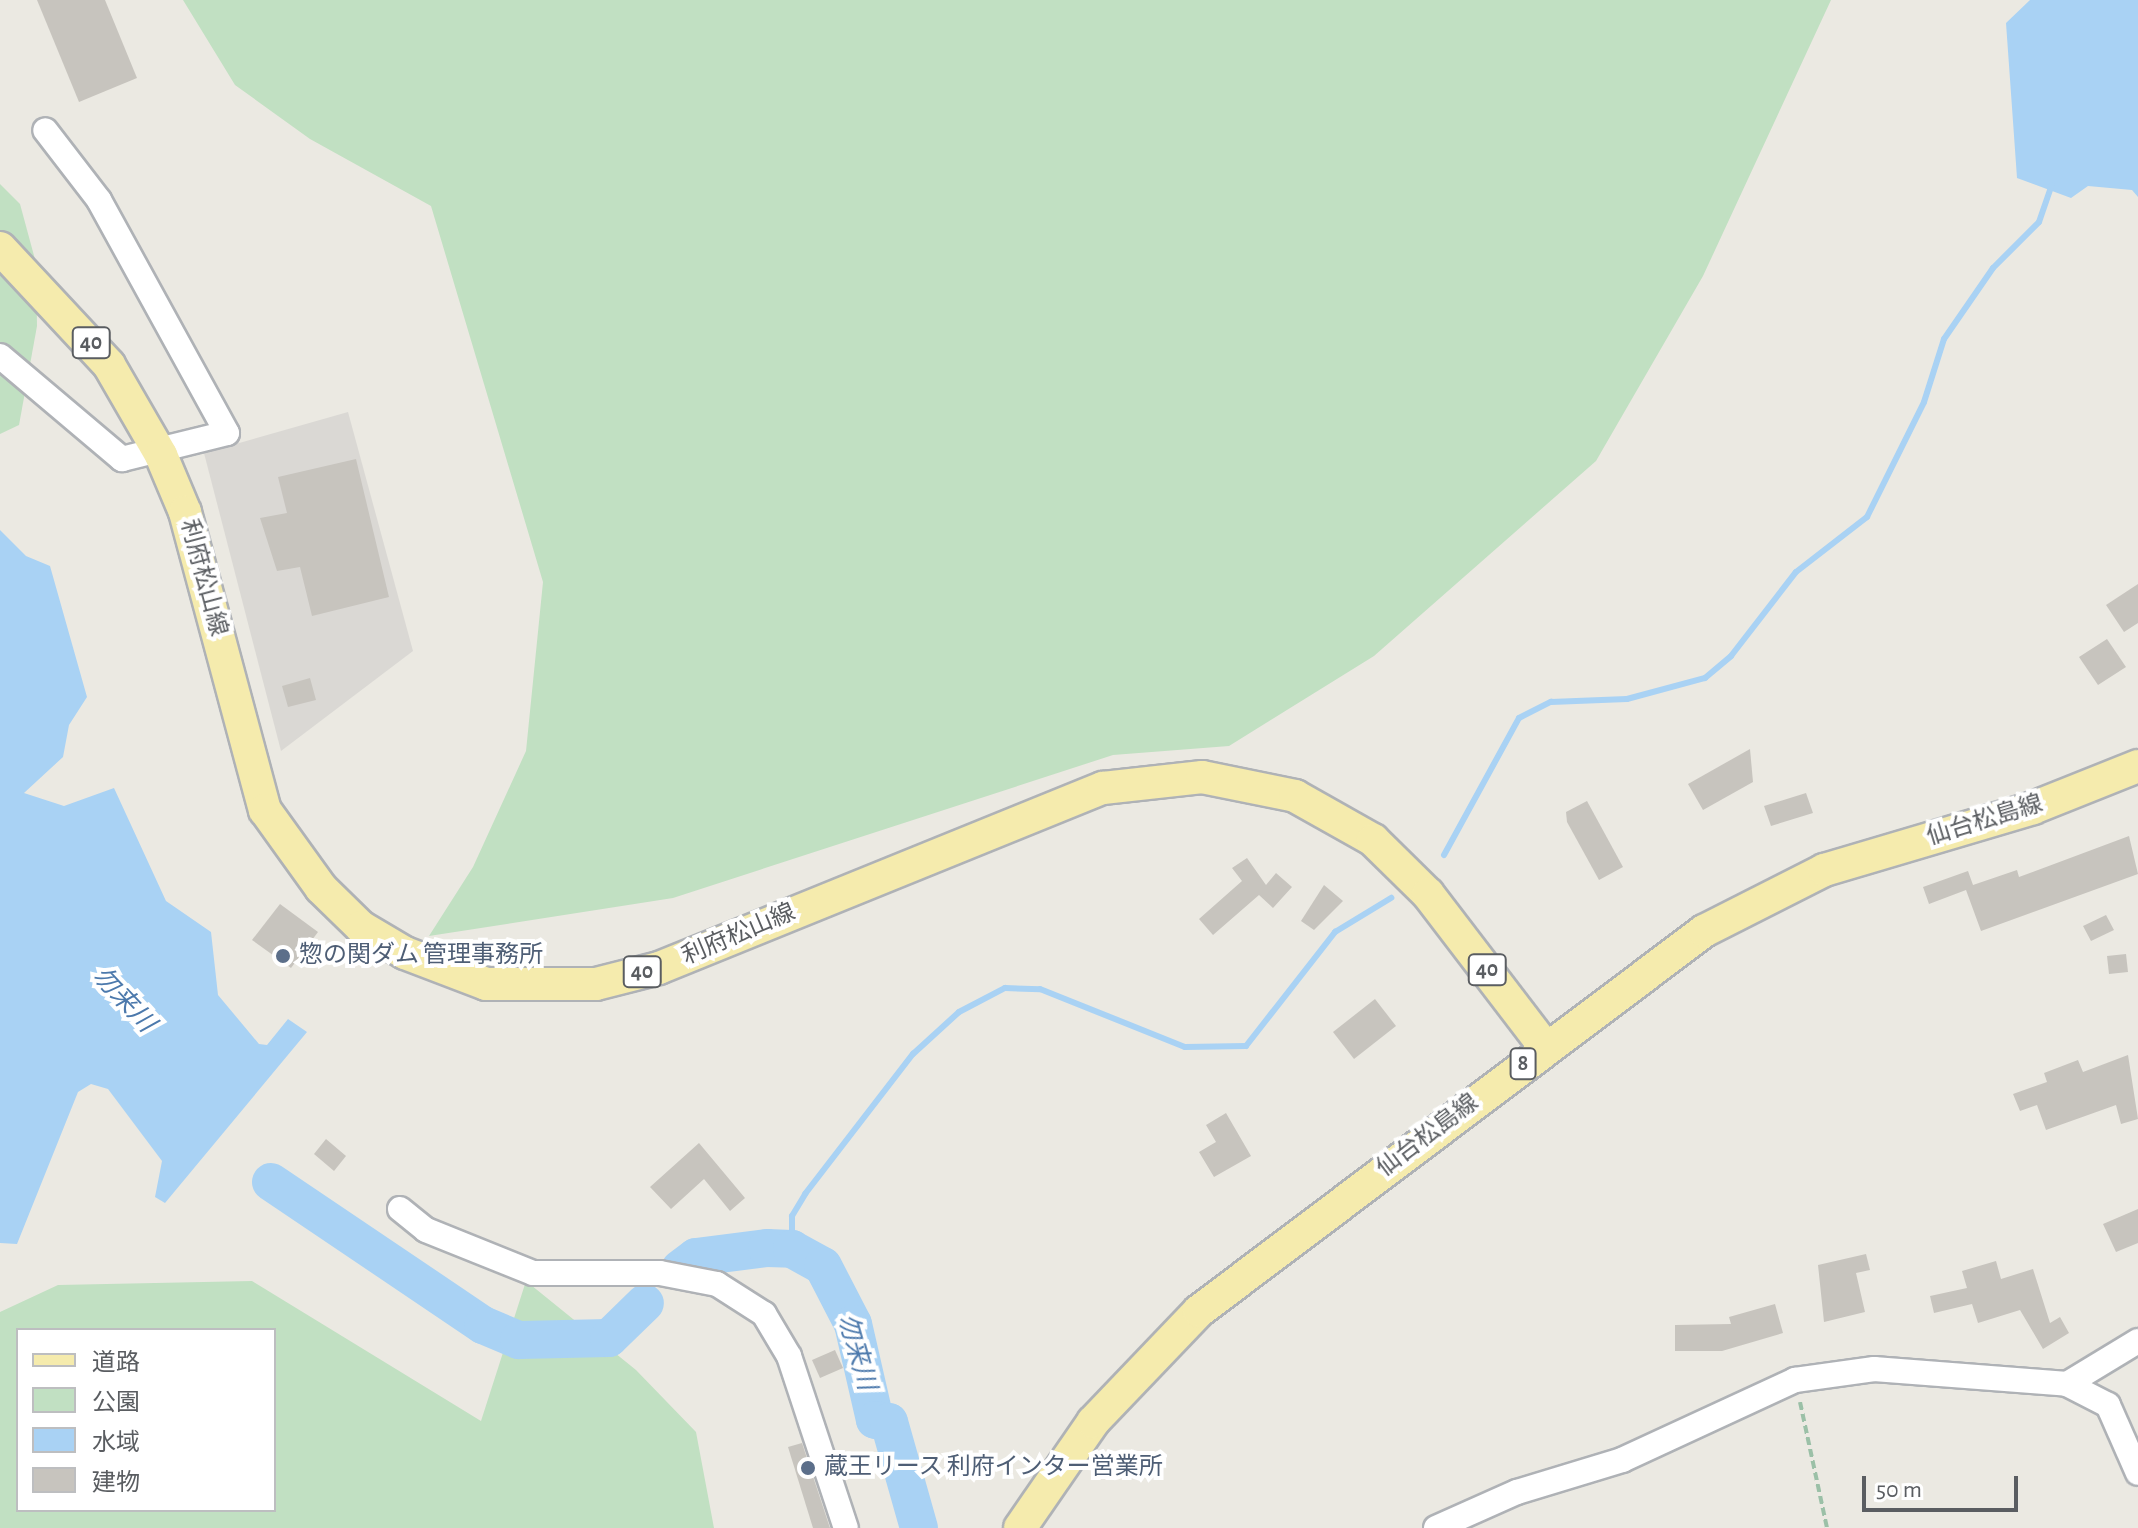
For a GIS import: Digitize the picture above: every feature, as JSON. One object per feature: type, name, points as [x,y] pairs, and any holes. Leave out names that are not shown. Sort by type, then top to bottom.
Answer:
[{"type":"main road","name":"利府松山線","points":[[0,248],[109,365],[161,455],[185,512],[265,810],[321,888],[361,927],[405,953],[486,984],[596,984],[659,968],[1103,788],[1202,777],[1295,796],[1373,840],[1428,894],[1545,1047]]},
{"type":"main road","name":"仙台松島線","points":[[1020,1528],[1093,1422],[1199,1311],[1545,1047],[1767,894],[2138,766]]},
{"type":"street","points":[[0,356],[106,452],[122,459],[161,455],[227,433],[99,200],[45,130]]},
{"type":"street","points":[[400,1209],[426,1230],[533,1273],[660,1273],[717,1284],[764,1314],[789,1356],[846,1528]]},
{"type":"street","points":[[2067,1384],[2138,1341]]},
{"type":"street","points":[[1436,1528],[1517,1492],[1622,1460],[1795,1380],[1874,1369],[2067,1384],[2108,1405],[2138,1473]]},
{"type":"path","points":[[1795,1380],[1827,1528]]},
{"type":"shaded area","points":[[348,412],[413,651],[281,751],[204,453]]},
{"type":"green space","points":[[183,0],[1831,0],[1703,276],[1596,461],[1374,656],[1229,746],[1113,755],[673,898],[429,936],[473,867],[526,751],[543,582],[431,206],[310,139],[235,85]]},
{"type":"green space","points":[[0,184],[20,204],[36,263],[37,326],[19,425],[0,434]]},
{"type":"green space","points":[[252,1281],[481,1421],[526,1281],[636,1370],[696,1432],[714,1528],[0,1528],[0,1312],[58,1285]]},
{"type":"water","points":[[2030,0],[2138,0],[2138,197],[2132,190],[2088,186],[2071,198],[2017,178],[2006,23]]},
{"type":"water","points":[[0,530],[26,556],[50,566],[87,697],[69,725],[63,757],[24,793],[64,806],[114,788],[166,901],[211,932],[218,995],[259,1044],[267,1045],[288,1019],[307,1032],[165,1203],[155,1197],[162,1161],[108,1089],[91,1084],[78,1092],[17,1244],[0,1243]]},
{"type":"building","points":[[37,0],[105,0],[137,78],[79,102]]},
{"type":"building","points":[[356,459],[389,597],[312,616],[300,567],[277,571],[260,518],[287,513],[278,477]]},
{"type":"building","points":[[2138,584],[2138,623],[2124,632],[2106,605]]},
{"type":"building","points":[[2107,639],[2126,667],[2098,685],[2079,657]]},
{"type":"building","points":[[310,678],[316,700],[288,707],[282,686]]},
{"type":"building","points":[[1750,749],[1753,782],[1703,810],[1688,784]]},
{"type":"building","points":[[1806,793],[1813,813],[1771,826],[1764,806]]},
{"type":"building","points":[[1587,801],[1623,867],[1599,880],[1567,822],[1566,812]]},
{"type":"building","points":[[2129,836],[2138,874],[1981,931],[1966,890],[1929,904],[1923,887],[1968,871],[1973,885],[2017,870],[2019,877]]},
{"type":"building","points":[[1247,858],[1266,885],[1276,873],[1292,887],[1273,908],[1259,895],[1213,935],[1199,919],[1242,881],[1232,868]]},
{"type":"building","points":[[1324,885],[1343,901],[1314,930],[1301,921]]},
{"type":"building","points":[[280,904],[318,932],[291,968],[252,940]]},
{"type":"building","points":[[2106,915],[2114,930],[2091,941],[2083,926]]},
{"type":"building","points":[[2126,954],[2128,972],[2109,974],[2107,956]]},
{"type":"building","points":[[1375,999],[1396,1026],[1354,1059],[1333,1032]]},
{"type":"building","points":[[2128,1055],[2138,1119],[2121,1124],[2116,1105],[2046,1130],[2037,1105],[2020,1111],[2013,1094],[2047,1082],[2044,1073],[2078,1060],[2083,1072]]},
{"type":"building","points":[[1226,1113],[1251,1156],[1214,1177],[1199,1152],[1216,1142],[1206,1125]]},
{"type":"building","points":[[326,1139],[346,1156],[334,1171],[314,1154]]},
{"type":"building","points":[[699,1143],[745,1198],[730,1211],[704,1179],[671,1209],[650,1187]]},
{"type":"building","points":[[2138,1209],[2138,1243],[2116,1252],[2103,1224]]},
{"type":"building","points":[[1866,1254],[1870,1270],[1856,1273],[1865,1312],[1824,1322],[1818,1265]]},
{"type":"building","points":[[1996,1261],[2001,1279],[2033,1269],[2050,1323],[2060,1317],[2069,1333],[2043,1349],[2020,1310],[1978,1323],[1972,1304],[1934,1313],[1930,1296],[1967,1288],[1962,1271]]},
{"type":"building","points":[[1775,1304],[1783,1333],[1722,1351],[1675,1351],[1675,1325],[1731,1324],[1729,1317]]},
{"type":"building","points":[[835,1350],[843,1368],[820,1378],[812,1360]]},
{"type":"building","points":[[802,1443],[830,1528],[813,1528],[788,1447]]},
{"type":"waterway","points":[[1444,855],[1519,718],[1551,702],[1627,699],[1705,678],[1731,656],[1796,572],[1867,517],[1924,402],[1944,339],[1993,268],[2039,222],[2052,185]]},
{"type":"waterway","points":[[792,1249],[792,1216],[805,1194],[913,1054],[959,1012],[1005,988],[1040,989],[1185,1047],[1246,1046],[1335,932],[1391,898]]},
{"type":"waterway","name":"勿来川","points":[[271,1182],[483,1325],[519,1340],[609,1338],[645,1303]]},
{"type":"waterway","name":"勿来川","points":[[680,1269],[696,1257],[767,1248],[792,1249],[823,1266],[853,1324],[875,1420],[889,1422],[919,1528]]},
{"type":"place","name":"惣の関ダム 管理事務所","points":[[283,956]]},
{"type":"place","name":"蔵王リース 利府インター営業所","points":[[808,1468]]}]
